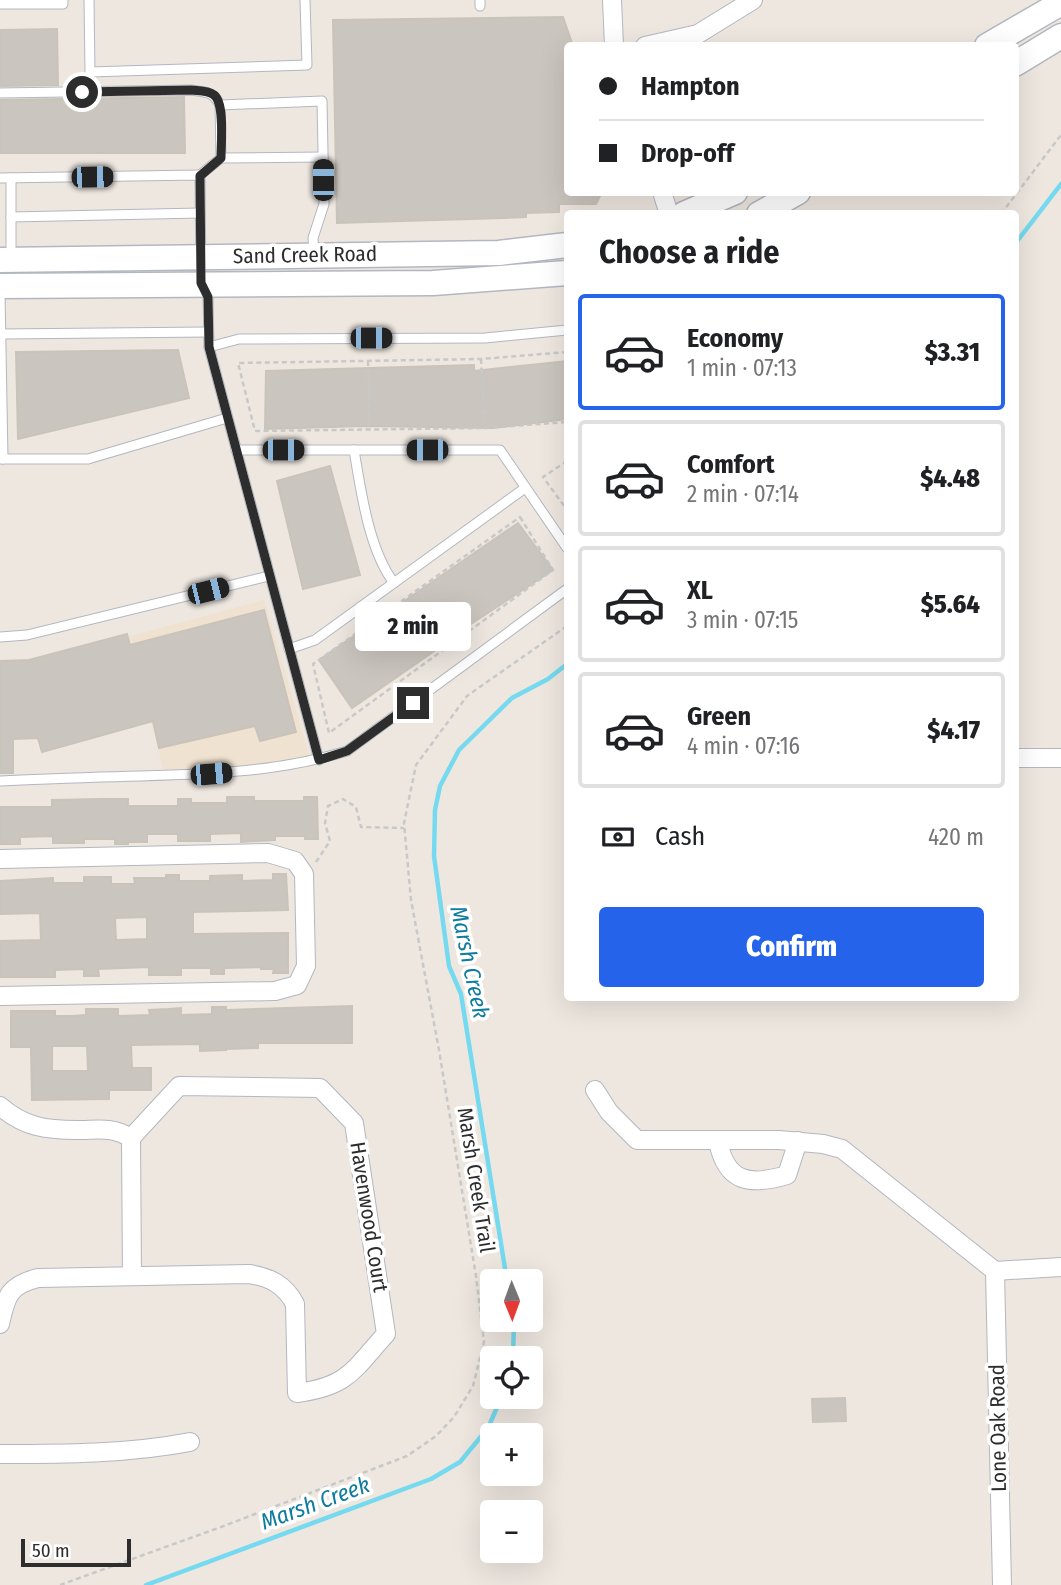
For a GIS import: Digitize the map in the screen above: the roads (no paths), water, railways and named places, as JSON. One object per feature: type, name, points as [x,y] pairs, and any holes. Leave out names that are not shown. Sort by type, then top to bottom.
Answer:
[{"type":"main road","points":[[994,42],[1061,3]]},
{"type":"main road","points":[[1019,62],[1061,36]]},
{"type":"main road","points":[[693,210],[726,196]]},
{"type":"main road","points":[[766,210],[791,196]]},
{"type":"main road","name":"Sand Creek Road","points":[[6,260],[499,253],[564,245]]},
{"type":"main road","name":"Sand Creek Road","points":[[0,286],[433,283],[564,273]]},
{"type":"street","points":[[612,0],[614,42]]},
{"type":"street","points":[[661,42],[698,33],[753,0]]},
{"type":"street","points":[[1019,758],[1061,758]]},
{"type":"street","points":[[0,859],[268,853],[295,861],[304,874],[306,966],[297,985],[275,992],[0,996]]},
{"type":"street","name":"Havenwood Court","points":[[0,1324],[5,1302],[14,1286],[47,1276],[268,1276],[290,1295],[295,1304],[297,1393],[323,1390],[344,1381],[386,1334],[354,1123],[320,1088],[179,1086],[131,1138]]},
{"type":"street","points":[[595,1090],[610,1112],[637,1140],[798,1141],[823,1143],[842,1149],[995,1271],[1061,1267]]},
{"type":"street","points":[[0,1106],[28,1125],[75,1130],[117,1130],[131,1138],[132,1275]]},
{"type":"street","points":[[718,1141],[722,1161],[746,1181],[764,1181],[787,1175],[798,1141]]},
{"type":"street","name":"Lone Oak Road","points":[[995,1271],[1002,1585]]},
{"type":"street","points":[[0,1454],[61,1454],[149,1448],[190,1442]]},
{"type":"lane","points":[[0,4],[63,4],[63,0]]},
{"type":"lane","points":[[89,0],[90,72],[307,65],[305,0]]},
{"type":"lane","points":[[0,93],[208,92],[215,95],[220,105],[221,158]]},
{"type":"lane","points":[[220,105],[322,101],[324,204],[313,238],[314,255]]},
{"type":"lane","points":[[0,178],[200,176],[221,158],[323,157]]},
{"type":"lane","points":[[200,176],[201,283],[208,297],[209,347],[319,760]]},
{"type":"lane","points":[[6,260],[11,217],[11,178]]},
{"type":"lane","points":[[11,217],[200,213]]},
{"type":"lane","points":[[0,292],[1,460],[88,459],[227,418]]},
{"type":"lane","points":[[209,347],[239,339],[485,338],[564,330]]},
{"type":"lane","points":[[1,334],[208,332]]},
{"type":"lane","points":[[236,450],[500,450],[564,544]]},
{"type":"lane","points":[[354,450],[361,492],[382,567],[394,583]]},
{"type":"lane","points":[[289,649],[315,640],[525,488]]},
{"type":"lane","points":[[0,637],[27,635],[269,576]]},
{"type":"lane","points":[[0,781],[211,774],[272,769],[319,760],[347,751],[564,591]]},
{"type":"waterway","name":"Marsh Creek","points":[[1019,239],[1061,184]]},
{"type":"waterway","name":"Marsh Creek","points":[[505,1269],[461,994],[449,966],[434,856],[435,810],[440,786],[459,750],[512,698],[548,679],[564,666]]},
{"type":"waterway","name":"Marsh Creek","points":[[513,1346],[514,1332]]},
{"type":"waterway","name":"Marsh Creek","points":[[146,1585],[431,1479],[460,1462],[488,1428],[496,1409]]}]
